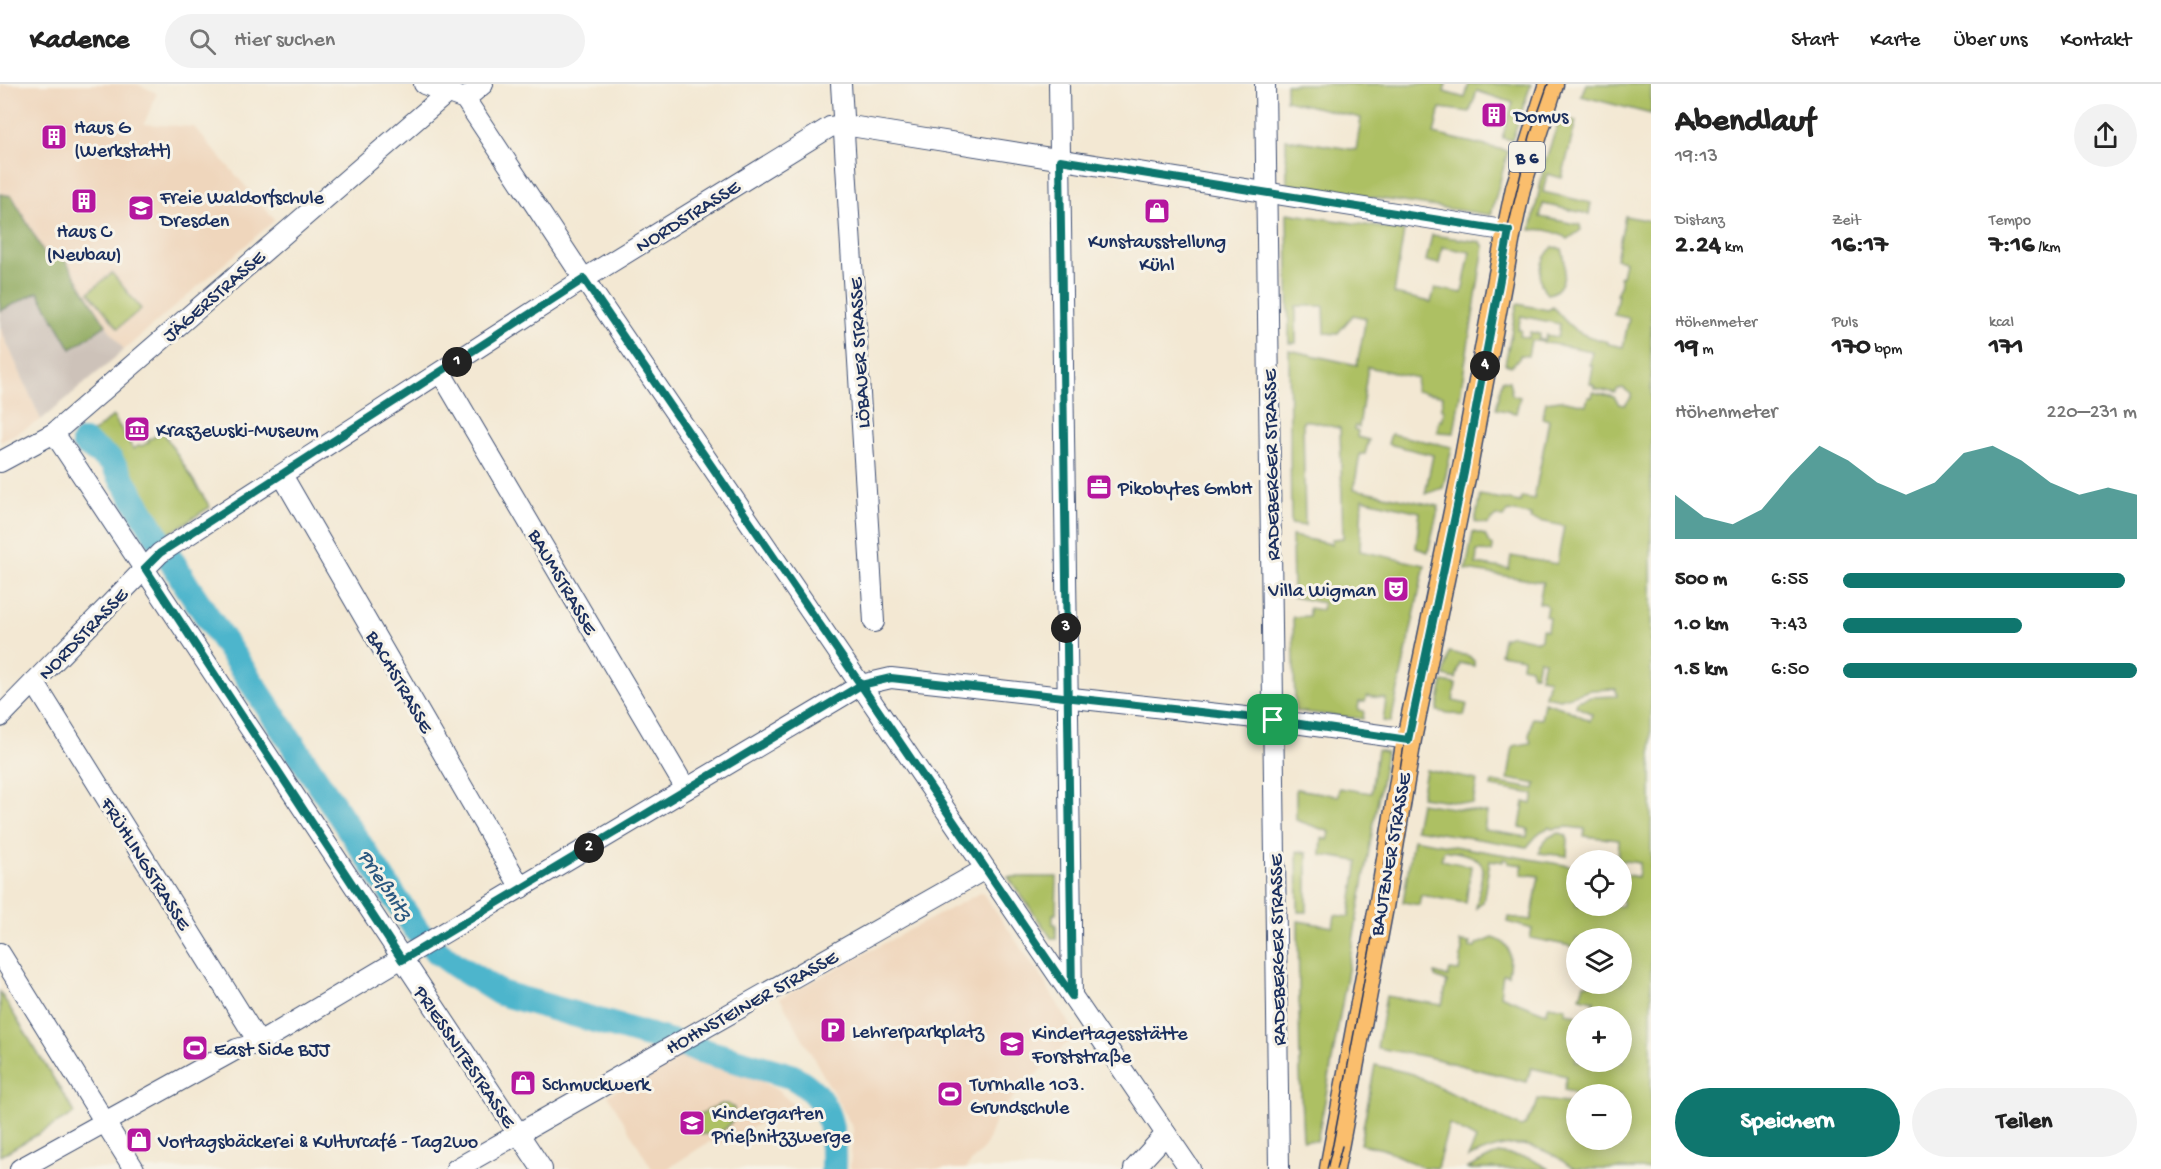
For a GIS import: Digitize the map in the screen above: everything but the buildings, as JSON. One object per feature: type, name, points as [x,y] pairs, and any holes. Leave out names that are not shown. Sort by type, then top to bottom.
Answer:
[{"type":"main road","name":"BAUTZNER STRASSE","points":[[1332,1169],[1381,907],[1408,740],[1466,464],[1509,231],[1530,147],[1551,84]]},
{"type":"street","points":[[424,84],[465,99],[584,279],[1190,1169]]},
{"type":"street","points":[[465,99],[483,84]]},
{"type":"street","name":"LÖBAUER STRASSE","points":[[842,84],[874,622]]},
{"type":"street","points":[[1059,84],[1072,996]]},
{"type":"street","name":"RADEBERGER STRASSE","points":[[1265,84],[1279,1169]]},
{"type":"street","name":"JÄGERSTRASSE","points":[[0,462],[54,433],[446,93]]},
{"type":"street","name":"NORDSTRASSE","points":[[0,717],[165,549],[584,279],[830,127],[844,125],[1509,231]]},
{"type":"street","name":"BAUMSTRASSE","points":[[441,373],[686,789]]},
{"type":"street","name":"PRIESSNITZSTRASSE","points":[[54,433],[542,1169]]},
{"type":"street","name":"BACHSTRASSE","points":[[282,475],[521,888]]},
{"type":"street","points":[[20,1169],[237,1049],[259,1043],[861,685],[891,678],[1273,720],[1408,740]]},
{"type":"street","name":"FRÜHLINGSTRASSE","points":[[34,682],[259,1043]]},
{"type":"street","name":"HOHNSTEINER STRASSE","points":[[456,1169],[517,1132],[985,869]]},
{"type":"street","points":[[0,953],[135,1169]]},
{"type":"street","points":[[1134,1169],[1166,1134]]},
{"type":"shaded area","name":"Freie Waldorfschule Dresden","points":[[0,84],[137,84],[157,93],[144,124],[194,127],[275,220],[124,350],[105,325],[60,253],[47,258],[12,196],[0,194]]},
{"type":"shaded area","points":[[38,292],[70,348],[106,325],[124,350],[41,420],[0,327],[0,311]]},
{"type":"shaded area","points":[[0,327],[41,420],[0,442]]},
{"type":"shaded area","points":[[982,892],[1040,975],[1077,1036],[1065,1045],[998,1113],[985,1147],[965,1169],[850,1169],[853,1128],[780,998]]},
{"type":"shaded area","name":"Kindergarten Prießnitzzwerge","points":[[687,1050],[748,1073],[777,1090],[794,1105],[715,1147],[712,1142],[709,1142],[667,1169],[652,1169],[608,1095]]},
{"type":"green space","points":[[1286,84],[1446,84],[1444,92],[1465,98],[1469,84],[1531,84],[1512,140],[1502,138],[1513,103],[1477,91],[1470,112],[1440,108],[1434,134],[1508,151],[1491,215],[1287,185],[1286,139],[1356,150],[1361,118],[1286,100]]},
{"type":"green space","points":[[1586,84],[1651,84],[1651,114],[1581,96]]},
{"type":"green space","points":[[1560,117],[1576,121],[1562,178],[1547,174],[1543,192],[1591,203],[1589,214],[1543,204],[1540,217],[1580,225],[1581,230],[1568,239],[1550,231],[1531,230],[1545,162]]},
{"type":"green space","points":[[0,194],[12,196],[47,258],[60,252],[106,325],[71,349],[38,292],[0,311]]},
{"type":"green space","points":[[1287,213],[1404,231],[1394,294],[1431,302],[1435,288],[1462,293],[1470,252],[1442,247],[1439,264],[1426,261],[1432,235],[1481,242],[1484,247],[1454,433],[1437,432],[1444,409],[1441,409],[1443,396],[1415,391],[1417,378],[1368,367],[1359,427],[1355,426],[1354,429],[1358,431],[1357,437],[1369,440],[1365,454],[1360,454],[1354,489],[1439,506],[1428,552],[1416,548],[1420,512],[1362,499],[1360,551],[1425,565],[1391,722],[1383,721],[1386,699],[1367,696],[1365,702],[1359,702],[1358,710],[1364,711],[1363,719],[1295,711],[1293,617],[1309,616],[1309,608],[1322,610],[1323,603],[1293,597],[1292,536],[1331,544],[1332,539],[1343,538],[1340,428],[1303,421],[1305,526],[1291,524],[1289,350],[1357,365],[1366,318],[1353,315],[1337,334],[1325,333],[1324,306],[1296,306],[1296,343],[1289,343]]},
{"type":"green space","points":[[1625,216],[1651,221],[1651,1169],[1576,1169],[1545,1151],[1523,1145],[1502,1146],[1468,1158],[1476,1139],[1449,1124],[1437,1168],[1422,1167],[1383,1149],[1360,1144],[1375,1065],[1413,1074],[1520,1127],[1524,1126],[1536,1107],[1538,1099],[1566,1103],[1566,1150],[1632,1150],[1632,1084],[1566,1084],[1566,1091],[1564,1090],[1567,1076],[1531,1068],[1527,1082],[1428,1057],[1377,1048],[1386,996],[1442,1005],[1447,982],[1435,977],[1435,973],[1448,977],[1450,970],[1459,971],[1462,949],[1460,942],[1470,943],[1469,947],[1475,948],[1476,945],[1493,938],[1504,943],[1510,957],[1508,975],[1503,974],[1500,995],[1546,1013],[1549,1005],[1566,1008],[1566,1072],[1632,1072],[1632,1006],[1593,1006],[1594,1000],[1580,997],[1581,994],[1632,994],[1632,928],[1566,928],[1566,945],[1530,938],[1532,929],[1508,922],[1509,917],[1531,920],[1539,876],[1521,874],[1523,865],[1508,863],[1508,860],[1503,859],[1503,862],[1490,860],[1483,902],[1476,908],[1483,868],[1472,857],[1444,850],[1441,860],[1471,866],[1466,903],[1421,895],[1419,905],[1403,902],[1413,839],[1566,865],[1566,916],[1632,916],[1632,876],[1638,877],[1640,863],[1632,862],[1632,850],[1618,850],[1619,840],[1584,836],[1585,829],[1568,827],[1551,829],[1550,827],[1540,832],[1527,847],[1415,829],[1420,803],[1487,813],[1484,830],[1527,837],[1528,829],[1520,827],[1524,802],[1532,804],[1534,794],[1491,787],[1492,782],[1535,789],[1536,784],[1508,779],[1513,746],[1531,743],[1529,736],[1532,718],[1541,719],[1544,702],[1566,709],[1590,721],[1592,714],[1576,706],[1577,701],[1591,697],[1617,696],[1616,689],[1591,690],[1560,699],[1545,696],[1549,679],[1540,677],[1544,661],[1539,660],[1536,675],[1532,675],[1530,668],[1522,666],[1523,658],[1500,654],[1503,638],[1512,635],[1538,641],[1541,639],[1542,629],[1547,630],[1549,617],[1545,616],[1547,607],[1539,603],[1543,582],[1466,570],[1473,532],[1485,535],[1493,547],[1492,552],[1477,551],[1476,564],[1509,569],[1511,556],[1557,564],[1564,526],[1530,519],[1531,515],[1509,511],[1503,517],[1496,516],[1487,525],[1475,522],[1480,495],[1520,502],[1522,497],[1534,499],[1549,420],[1542,418],[1546,402],[1560,400],[1586,405],[1588,397],[1592,397],[1593,392],[1614,397],[1619,404],[1625,405],[1631,398],[1631,394],[1623,388],[1618,389],[1615,393],[1594,388],[1594,385],[1590,384],[1593,366],[1590,365],[1592,351],[1531,340],[1528,356],[1520,355],[1511,366],[1505,364],[1517,304],[1548,310],[1553,307],[1577,331],[1608,342],[1608,344],[1623,347],[1629,318],[1614,315],[1618,294],[1616,294],[1621,284],[1619,277],[1622,276],[1625,261],[1616,259]],"holes":[[[1521,316],[1560,324],[1558,337],[1546,335],[1545,340],[1539,340],[1540,334],[1530,332],[1529,338],[1520,336],[1521,330],[1518,329]]]},
{"type":"green space","points":[[1553,247],[1562,249],[1565,269],[1562,283],[1554,292],[1547,294],[1540,277],[1545,257]]},
{"type":"green space","points":[[112,273],[141,309],[118,328],[89,292]]},
{"type":"green space","points":[[1502,380],[1509,381],[1512,395],[1520,397],[1516,413],[1496,409]]},
{"type":"green space","points":[[113,416],[133,449],[142,446],[163,432],[210,507],[167,535],[116,455],[84,438],[85,434],[95,431]]},
{"type":"green space","points":[[1391,434],[1452,447],[1443,488],[1425,494],[1433,455],[1388,444]]},
{"type":"green space","points":[[1449,652],[1469,656],[1474,661],[1474,666],[1460,663],[1456,679],[1444,676]]},
{"type":"green space","points":[[1443,682],[1456,684],[1453,701],[1467,704],[1464,716],[1437,711]]},
{"type":"green space","points":[[1377,750],[1386,752],[1385,759],[1325,1101],[1317,1141],[1303,1140],[1298,921],[1333,927],[1335,915],[1349,917],[1358,861],[1321,855],[1322,838],[1328,840],[1330,832],[1296,820],[1296,789],[1338,796],[1339,788],[1371,793]]},
{"type":"green space","points":[[1426,770],[1477,780],[1473,804],[1421,797]]},
{"type":"green space","points":[[1560,833],[1566,835],[1568,839],[1566,856],[1539,853],[1546,839]]},
{"type":"green space","points":[[1297,851],[1307,853],[1307,912],[1298,912]]},
{"type":"green space","points":[[1008,877],[1057,877],[1056,914],[1053,914],[1056,939],[1052,939]]},
{"type":"green space","points":[[0,992],[75,1113],[0,1156]]},
{"type":"green space","points":[[721,1104],[728,1104],[734,1108],[734,1115],[728,1126],[717,1133],[697,1132],[696,1124],[700,1114]]},
{"type":"green space","points":[[1498,1153],[1529,1158],[1549,1169],[1466,1169]]},
{"type":"waterway","name":"Prießnitz","points":[[84,442],[111,461],[187,586],[418,932],[438,952],[500,993],[791,1076],[815,1093],[827,1115],[831,1127],[833,1169]]},
{"type":"tram line","points":[[1327,1169],[1378,906],[1405,739],[1461,472],[1507,231],[1530,136],[1548,84]]},
{"type":"tram line","points":[[1336,1169],[1342,1146]]},
{"type":"place","name":"Domus","points":[[1494,115]]},
{"type":"place","name":"Haus G (Werkstatt)","points":[[54,137]]},
{"type":"place","name":"Haus C (Neubau)","points":[[84,201]]},
{"type":"place","name":"Freie Waldorfschule Dresden","points":[[141,208]]},
{"type":"place","name":"Kunstausstellung Kühl","points":[[1157,211]]},
{"type":"place","name":"Kraszewski-Museum","points":[[137,429]]},
{"type":"place","name":"Pikobytes GmbH","points":[[1099,487]]},
{"type":"place","name":"Villa Wigman","points":[[1396,589]]},
{"type":"place","name":"Lehrerparkplatz","points":[[833,1030]]},
{"type":"place","name":"Kindertagesstätte Forststraße","points":[[1012,1044]]},
{"type":"place","name":"East Side BJJ","points":[[195,1048]]},
{"type":"place","name":"Schmuckwerk","points":[[523,1083]]},
{"type":"place","name":"Turnhalle 103. Grundschule","points":[[950,1094]]},
{"type":"place","name":"Kindergarten Prießnitzzwerge","points":[[692,1123]]},
{"type":"place","name":"Vortagsbäckerei & Kulturcafé - Tag2wo","points":[[139,1140]]},
{"type":"route","points":[[1273,720],[1067,698],[891,678],[861,685],[584,279],[160,553],[145,568],[402,960],[861,685],[1072,996],[1067,698],[1060,160],[1509,231],[1464,473],[1408,740],[1273,720]]}]
